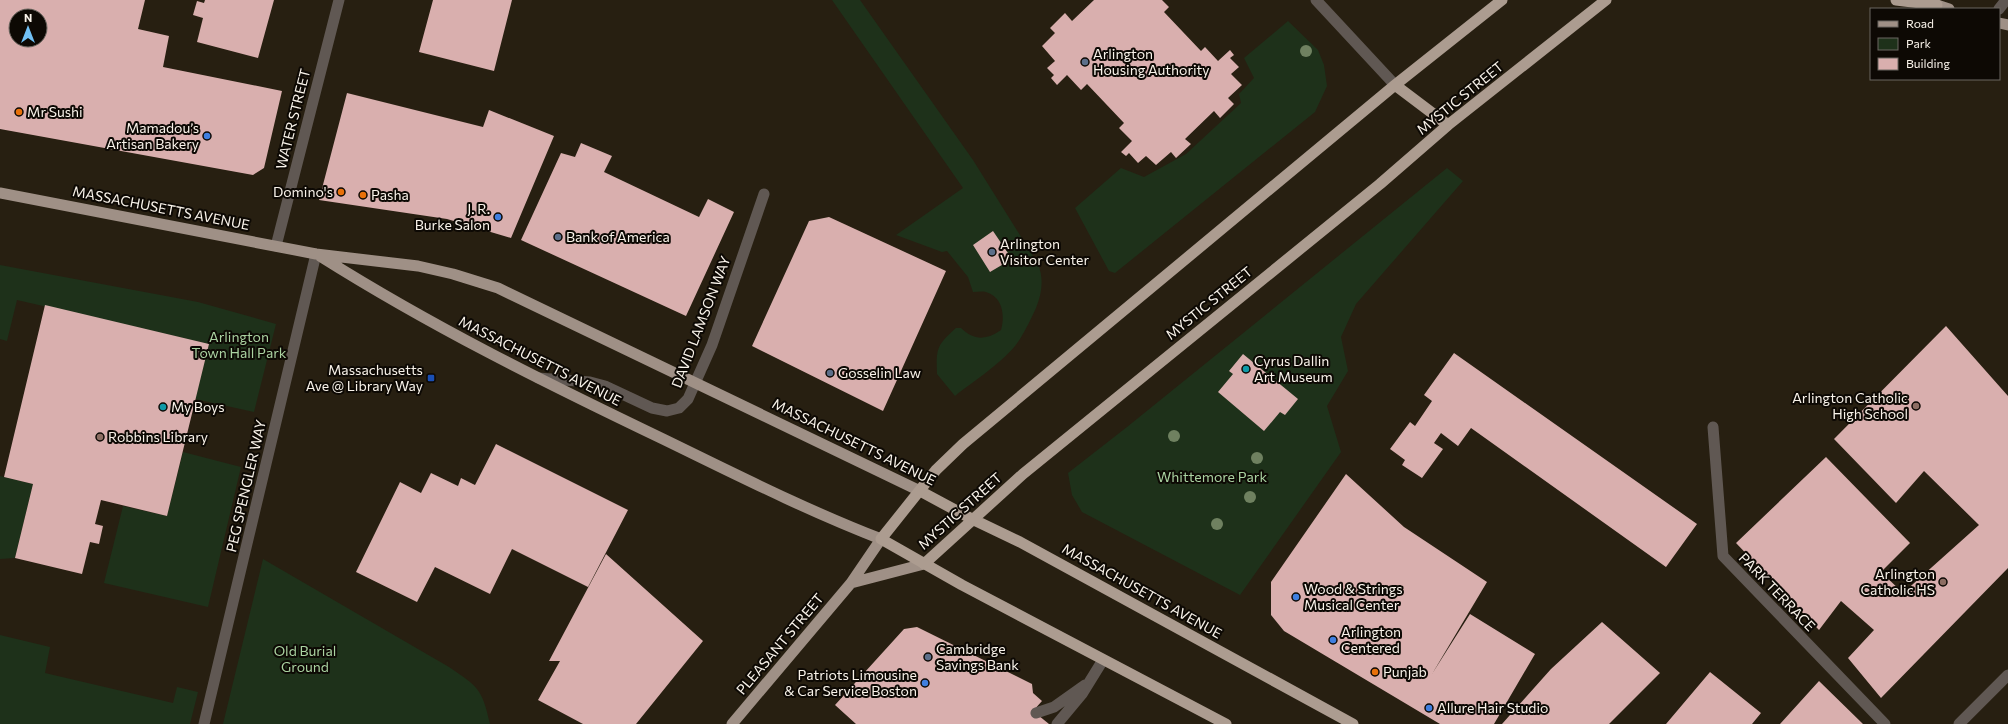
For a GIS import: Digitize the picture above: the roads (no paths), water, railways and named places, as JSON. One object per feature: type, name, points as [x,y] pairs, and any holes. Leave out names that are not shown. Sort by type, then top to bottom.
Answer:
[{"type":"highway","points":[[881,539],[936,470],[963,444],[1394,85],[1502,0]]},
{"type":"highway","name":"MYSTIC STREET","points":[[924,564],[1022,474],[1374,189],[1448,126],[1606,0]]},
{"type":"highway","points":[[1896,0],[1933,3]]},
{"type":"highway","points":[[1394,85],[1448,126]]},
{"type":"highway","name":"MASSACHUSETTS AVENUE","points":[[920,491],[972,519],[1020,542],[1353,724]]},
{"type":"highway","name":"MASSACHUSETTS AVENUE","points":[[881,539],[924,564],[1103,660],[1226,724]]},
{"type":"main road","points":[[1922,0],[1946,8]]},
{"type":"main road","name":"MASSACHUSETTS AVENUE","points":[[0,193],[316,254],[418,266],[453,274],[498,288],[920,491]]},
{"type":"main road","name":"MASSACHUSETTS AVENUE","points":[[316,254],[380,294],[442,329],[536,378],[826,518],[881,539]]},
{"type":"main road","points":[[851,583],[881,539]]},
{"type":"main road","name":"MYSTIC STREET","points":[[851,583],[924,564]]},
{"type":"main road","name":"PLEASANT STREET","points":[[732,724],[851,583]]},
{"type":"street","name":"WATER STREET","points":[[276,246],[339,0]]},
{"type":"street","points":[[1316,0],[1394,85]]},
{"type":"street","points":[[2000,8],[2006,0]]},
{"type":"street","name":"DAVID LAMSON WAY","points":[[536,378],[590,382],[605,386],[652,408],[667,411],[679,408],[688,399],[712,345],[764,194]]},
{"type":"street","name":"PEG SPENGLER WAY","points":[[204,724],[316,254]]},
{"type":"street","name":"PARK TERRACE","points":[[1713,427],[1720,534],[1723,556],[1885,724]]},
{"type":"street","points":[[1057,724],[1089,683],[1103,660]]},
{"type":"street","points":[[1958,724],[2008,675]]},
{"type":"street","points":[[1036,714],[1054,707],[1089,683]]},
{"type":"place","name":"Arlington Housing Authority","points":[[1085,62]]},
{"type":"place","name":"Mr Sushi","points":[[19,112]]},
{"type":"place","name":"Mamadou’s Artisan Bakery","points":[[207,136]]},
{"type":"place","name":"Domino's","points":[[341,192]]},
{"type":"place","name":"Pasha","points":[[363,195]]},
{"type":"place","name":"J. R. Burke Salon","points":[[498,217]]},
{"type":"place","name":"Bank of America","points":[[558,237]]},
{"type":"place","name":"Arlington Visitor Center","points":[[992,252]]},
{"type":"place","name":"Cyrus Dallin Art Museum","points":[[1246,369]]},
{"type":"place","name":"Gosselin Law","points":[[830,373]]},
{"type":"place","name":"Massachusetts Ave @ Library Way","points":[[431,378]]},
{"type":"place","name":"Arlington Catholic High School","points":[[1916,406]]},
{"type":"place","name":"My Boys","points":[[163,407]]},
{"type":"place","name":"Robbins Library","points":[[100,437]]},
{"type":"place","name":"Arlington Catholic HS","points":[[1943,582]]},
{"type":"place","name":"Wood & Strings Musical Center","points":[[1296,597]]},
{"type":"place","name":"Arlington Centered","points":[[1333,640]]},
{"type":"place","name":"Cambridge Savings Bank","points":[[928,657]]},
{"type":"place","name":"Punjab","points":[[1375,672]]},
{"type":"place","name":"Patriots Limousine & Car Service Boston","points":[[925,683]]},
{"type":"place","name":"Allure Hair Studio","points":[[1429,708]]},
{"type":"park label","name":"Arlington Town Hall Park","points":[[239,346]]},
{"type":"park label","name":"Whittemore Park","points":[[1212,477]]},
{"type":"park label","name":"Old Burial Ground","points":[[305,660]]}]
